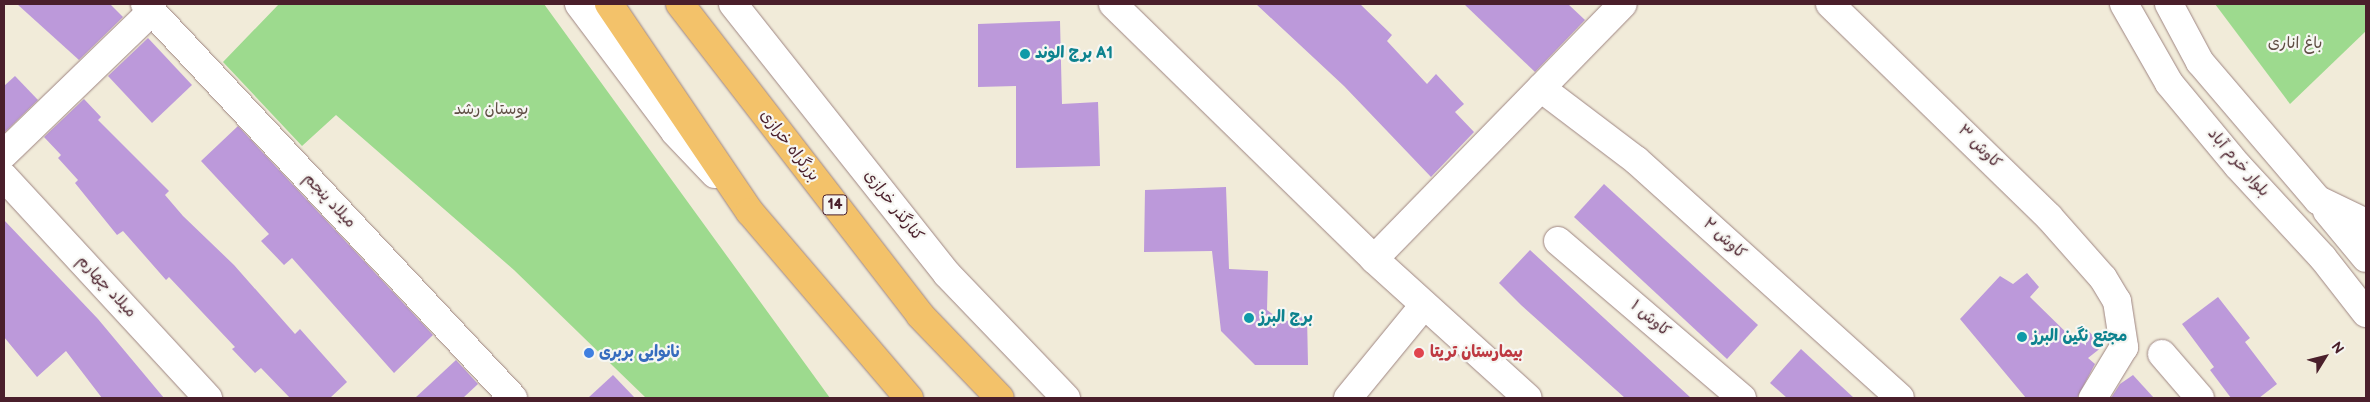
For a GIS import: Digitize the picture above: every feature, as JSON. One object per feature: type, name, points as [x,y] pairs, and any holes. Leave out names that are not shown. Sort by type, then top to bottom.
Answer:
[{"type":"highway","points":[[609,4],[750,212],[909,398]]},
{"type":"highway","name":"بزرگراه خرازی","points":[[680,4],[920,315],[1000,398]]},
{"type":"street","points":[[579,4],[675,132],[750,212]]},
{"type":"street","name":"کنارگذر خرازی","points":[[733,4],[947,274],[1066,398]]},
{"type":"street","points":[[1113,4],[1374,259],[1528,398]]},
{"type":"street","points":[[1374,259],[1623,4]]},
{"type":"street","name":"کاوش ۳","points":[[1830,4],[2049,217],[2103,278],[2117,301],[2124,347],[2093,398]]},
{"type":"street","name":"بلوار خرم آباد","points":[[2124,4],[2168,83],[2238,166],[2323,258],[2366,313]]},
{"type":"street","points":[[2168,4],[2200,62],[2366,258]]},
{"type":"street","points":[[4,154],[148,7]]},
{"type":"street","name":"میلاد پنجم","points":[[148,7],[513,398]]},
{"type":"street","name":"کاوش ۲","points":[[1541,88],[1636,160],[1900,398]]},
{"type":"street","name":"میلاد چهارم","points":[[4,177],[208,398]]},
{"type":"street","points":[[2318,200],[2366,223]]},
{"type":"street","name":"کاوش ۱","points":[[1558,240],[1742,398]]},
{"type":"street","points":[[2323,258],[2351,280],[2366,283]]},
{"type":"street","points":[[1348,398],[1424,305]]},
{"type":"street","points":[[2162,354],[2200,398]]},
{"type":"green space","name":"بوستان رشد","points":[[279,4],[544,4],[830,398],[646,398],[514,270],[336,115],[302,146],[223,62]]},
{"type":"green space","name":"باغ اناری","points":[[2215,4],[2366,4],[2366,31],[2290,104]]},
{"type":"building","points":[[17,4],[110,4],[123,17],[79,60]]},
{"type":"building","points":[[1256,4],[1360,4],[1392,35],[1387,41],[1427,84],[1436,74],[1464,104],[1455,112],[1474,132],[1431,177],[1344,86]]},
{"type":"building","points":[[1464,4],[1568,4],[1585,20],[1535,72]]},
{"type":"building","points":[[1060,21],[1062,104],[1098,102],[1100,166],[1016,168],[1016,86],[978,87],[978,24]]},
{"type":"building","points":[[148,38],[192,85],[152,123],[108,76]]},
{"type":"building","points":[[15,76],[38,100],[4,133],[4,86]]},
{"type":"building","points":[[84,99],[101,117],[98,120],[169,191],[165,195],[183,216],[234,265],[295,334],[300,329],[347,382],[330,398],[290,398],[261,368],[255,373],[232,349],[235,347],[169,277],[166,280],[123,231],[117,235],[75,183],[78,180],[58,158],[61,155],[44,137]]},
{"type":"building","points":[[238,126],[433,335],[394,373],[292,258],[284,265],[261,241],[269,234],[201,161]]},
{"type":"building","points":[[1604,184],[1758,325],[1727,359],[1574,217]]},
{"type":"building","points":[[1226,187],[1229,269],[1268,271],[1267,310],[1283,322],[1307,315],[1308,365],[1255,365],[1221,331],[1212,251],[1144,252],[1145,190]]},
{"type":"building","points":[[4,220],[98,319],[164,398],[102,398],[66,351],[37,377],[4,337]]},
{"type":"building","points":[[1530,250],[1691,398],[1625,398],[1521,305],[1499,283]]},
{"type":"building","name":"مجتع نگین البرز","points":[[2027,273],[2039,287],[2030,297],[2077,343],[2088,330],[2102,347],[2088,358],[2095,364],[2077,398],[2026,398],[1960,319],[2000,276],[2013,284]]},
{"type":"building","points":[[2218,297],[2250,338],[2245,342],[2277,384],[2259,398],[2231,398],[2210,370],[2214,367],[2182,324]]},
{"type":"building","points":[[1801,349],[1854,398],[1787,398],[1770,383]]},
{"type":"building","points":[[456,360],[478,384],[463,398],[415,398]]},
{"type":"building","points":[[613,375],[635,398],[588,398]]},
{"type":"building","points":[[2133,375],[2154,398],[2111,398],[2120,384]]},
{"type":"place","name":"برج الوند A1","points":[[1025,54]]},
{"type":"place","name":"برج البرز","points":[[1249,318]]},
{"type":"place","name":"مجتع نگین البرز","points":[[2022,337]]},
{"type":"place","name":"نانوایی بربری","points":[[589,353]]},
{"type":"place","name":"بیمارستان تریتا","points":[[1419,353]]}]
